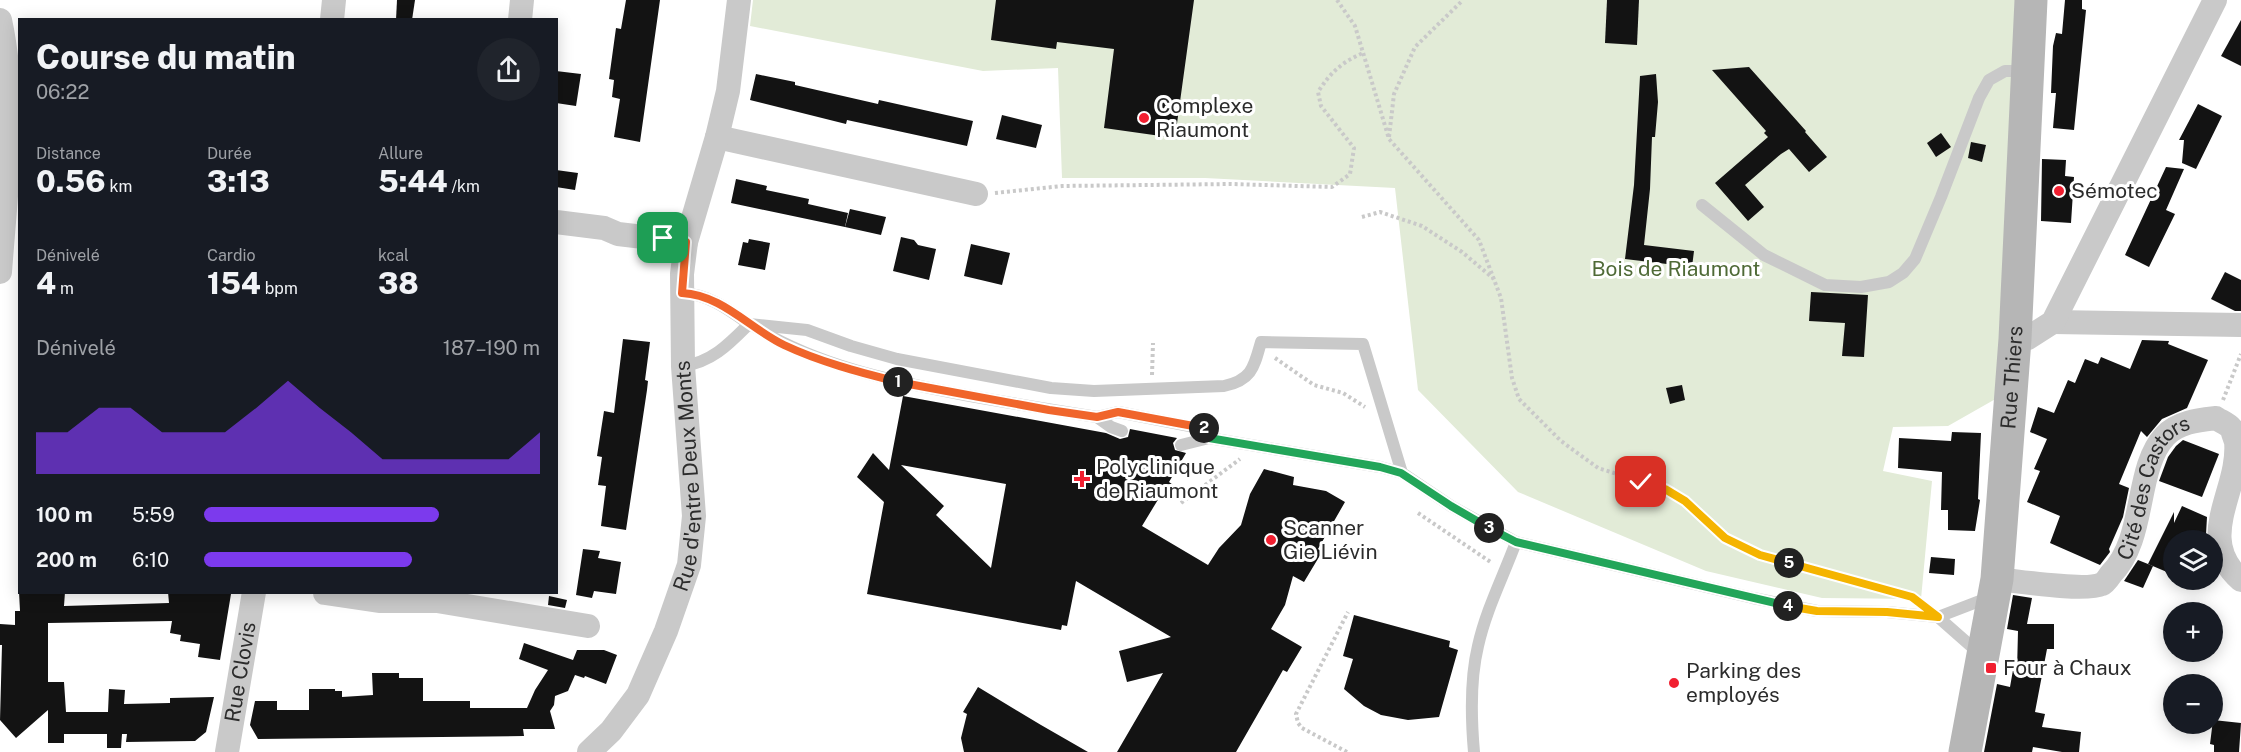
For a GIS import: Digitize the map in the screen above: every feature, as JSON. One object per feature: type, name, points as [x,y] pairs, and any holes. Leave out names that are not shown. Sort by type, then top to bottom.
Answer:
[{"type":"street","points":[[332,18],[334,0]]},
{"type":"street","points":[[520,18],[522,0]]},
{"type":"street","name":"Rue d'entre Deux Monts","points":[[589,752],[611,730],[638,695],[666,631],[689,565],[694,516],[683,366],[682,293],[686,242],[728,91],[739,0]]},
{"type":"street","name":"Rue Thiers","points":[[1965,752],[1996,587],[2015,339],[2031,0]]},
{"type":"street","points":[[2015,339],[2028,338],[2053,322],[2215,0]]},
{"type":"street","points":[[0,20],[8,67],[14,138],[0,272]]},
{"type":"street","points":[[717,137],[976,194]]},
{"type":"street","points":[[558,222],[604,228],[618,234],[686,242]]},
{"type":"street","points":[[2053,322],[2241,326]]},
{"type":"street","name":"Cité des Castors","points":[[1996,587],[2102,584],[2121,564],[2133,534],[2152,454],[2166,434],[2189,422],[2216,418],[2231,428],[2238,449],[2237,475],[2223,523],[2221,545],[2228,569],[2241,580]]},
{"type":"street","name":"Rue Clovis","points":[[227,752],[254,594]]},
{"type":"street","points":[[332,594],[379,601],[438,597],[588,626]]},
{"type":"lane","points":[[1702,205],[1764,255],[1825,285],[1861,287],[1889,282],[1903,273],[1915,259],[1979,98],[1989,80],[2005,71],[2028,71]]},
{"type":"lane","points":[[682,293],[696,294],[725,307],[783,344],[835,364],[910,385],[1097,417],[1118,412],[1205,429],[1209,438]]},
{"type":"lane","points":[[683,366],[700,363],[726,348],[749,324]]},
{"type":"lane","points":[[749,324],[807,330],[897,359],[1051,388],[1094,392],[1224,386],[1239,383],[1255,364],[1261,342],[1363,344],[1401,473]]},
{"type":"lane","points":[[1097,417],[1111,427],[1122,431]]},
{"type":"lane","points":[[1181,445],[1209,438],[1380,467],[1401,473],[1451,506],[1516,542],[1817,611],[1887,612],[1938,617],[1996,587]]},
{"type":"lane","points":[[1474,752],[1474,674],[1478,647],[1487,615],[1516,542]]},
{"type":"lane","points":[[1938,617],[1983,656]]},
{"type":"path","points":[[1337,0],[1355,26],[1389,139],[1479,240],[1501,298],[1512,378],[1519,399],[1561,441],[1598,468],[1665,489],[1685,501],[1725,538],[1760,555],[1912,597],[1938,617]]},
{"type":"path","points":[[1389,139],[1394,94],[1415,47],[1463,0]]},
{"type":"path","points":[[976,194],[1062,186],[1231,184],[1332,187],[1350,174],[1354,148],[1321,106],[1318,92],[1329,75],[1348,59],[1363,53]]},
{"type":"path","points":[[1362,217],[1380,212],[1422,226],[1462,252],[1494,280]]},
{"type":"path","points":[[1261,342],[1275,358],[1309,383],[1343,393],[1386,421]]},
{"type":"path","points":[[1152,389],[1153,343]]},
{"type":"path","points":[[2216,418],[2241,354]]},
{"type":"path","points":[[1181,503],[1257,446]]},
{"type":"path","points":[[1418,513],[1505,572]]},
{"type":"path","points":[[1347,752],[1302,728],[1296,714],[1348,612]]},
{"type":"green space","name":"Bois de Riaumont","points":[[753,0],[2015,0],[1999,397],[1948,426],[1893,427],[1883,471],[1932,481],[1921,599],[1822,598],[1706,571],[1518,492],[1418,390],[1395,188],[1205,178],[1062,178],[1058,68],[983,71],[750,26]]},
{"type":"building","points":[[397,0],[415,0],[412,18],[396,18]]},
{"type":"building","points":[[626,0],[660,0],[640,142],[614,137],[620,99],[612,97],[614,80],[609,79],[616,28],[621,29]]},
{"type":"building","points":[[996,0],[1194,0],[1175,138],[1104,128],[1114,49],[1057,42],[1056,49],[991,40]]},
{"type":"building","points":[[1607,0],[1639,0],[1637,45],[1605,43]]},
{"type":"building","points":[[2065,0],[2082,0],[2082,9],[2086,10],[2074,130],[2053,128],[2056,93],[2051,93],[2053,46],[2056,33],[2062,34]]},
{"type":"building","points":[[2241,20],[2241,66],[2221,56]]},
{"type":"building","points":[[1749,67],[1827,157],[1809,172],[1789,149],[1781,154],[1745,185],[1764,207],[1748,221],[1715,183],[1768,137],[1764,133],[1766,131],[1712,70]]},
{"type":"building","points":[[558,71],[581,74],[576,106],[558,103]]},
{"type":"building","points":[[756,74],[878,104],[879,100],[973,121],[967,146],[847,120],[846,124],[750,100]]},
{"type":"building","points":[[1656,74],[1658,102],[1655,137],[1652,137],[1650,189],[1644,245],[1694,251],[1692,267],[1625,259],[1634,185],[1640,76]]},
{"type":"building","points":[[2198,104],[2222,116],[2196,169],[2182,163],[2184,140],[2179,140]]},
{"type":"building","points":[[1002,115],[1042,125],[1036,148],[996,139]]},
{"type":"building","points":[[1941,133],[1951,147],[1936,157],[1927,143]]},
{"type":"building","points":[[1971,142],[1986,145],[1982,162],[1968,158]]},
{"type":"building","name":"Sémotec","points":[[2042,159],[2066,160],[2065,176],[2074,177],[2071,223],[2041,221]]},
{"type":"building","points":[[2166,167],[2184,169],[2166,210],[2175,214],[2149,267],[2125,255]]},
{"type":"building","points":[[558,170],[578,173],[575,190],[558,187]]},
{"type":"building","points":[[736,179],[767,186],[766,190],[809,199],[808,204],[848,213],[845,227],[731,203]]},
{"type":"building","points":[[850,209],[886,217],[881,235],[845,227]]},
{"type":"building","points":[[901,237],[914,240],[918,245],[936,249],[929,280],[893,271]]},
{"type":"building","points":[[749,239],[770,243],[765,270],[738,265],[743,242],[748,243]]},
{"type":"building","points":[[971,244],[1010,253],[1002,285],[964,276]]},
{"type":"building","points":[[2225,272],[2241,280],[2241,311],[2235,311],[2211,299]]},
{"type":"building","points":[[1811,292],[1868,295],[1864,357],[1842,356],[1845,323],[1809,321]]},
{"type":"building","points":[[623,339],[650,342],[645,380],[648,381],[647,390],[626,530],[601,526],[606,486],[598,485],[602,457],[597,456],[604,411],[614,413]]},
{"type":"building","points":[[2142,340],[2169,341],[2168,344],[2208,360],[2187,408],[2162,419],[2147,437],[2141,431],[2119,484],[2129,488],[2123,517],[2109,549],[2110,552],[2100,565],[2050,543],[2060,516],[2027,502],[2040,471],[2034,469],[2047,439],[2030,432],[2038,407],[2054,413],[2068,380],[2075,383],[2085,359],[2098,364],[2101,357],[2130,369]]},
{"type":"building","points":[[1682,385],[1685,400],[1670,404],[1666,388]]},
{"type":"building","points":[[903,396],[1106,433],[1120,439],[1128,437],[1130,429],[1177,438],[1173,443],[1175,450],[1186,453],[1169,482],[1183,492],[1159,498],[1142,526],[1208,565],[1219,548],[1241,525],[1250,494],[1264,469],[1294,477],[1293,485],[1326,491],[1345,502],[1318,549],[1322,552],[1304,582],[1293,576],[1285,605],[1271,629],[1302,647],[1287,672],[1283,670],[1236,752],[1117,752],[1163,673],[1127,682],[1119,651],[1171,637],[1076,581],[1067,626],[1062,625],[1061,630],[867,594],[884,502],[857,477],[873,453],[889,470]],"holes":[[[901,465],[1006,484],[991,568],[936,515],[944,506]]]},
{"type":"building","points":[[1952,432],[1981,433],[1978,499],[1980,500],[1975,531],[1948,530],[1948,510],[1941,510],[1942,472],[1898,468],[1899,438],[1951,441]]},
{"type":"building","points":[[2183,440],[2219,454],[2202,497],[2159,481],[2168,457]]},
{"type":"building","points":[[2182,506],[2207,517],[2206,530],[2165,530],[2174,512],[2174,523]]},
{"type":"building","points":[[2163,534],[2163,570],[2148,564]]},
{"type":"building","points":[[583,549],[600,551],[598,558],[621,562],[616,594],[594,591],[592,598],[576,595]]},
{"type":"building","points":[[1931,557],[1955,559],[1954,575],[1929,573]]},
{"type":"building","points":[[2138,560],[2153,566],[2143,588],[2124,581]]},
{"type":"building","points":[[19,594],[65,594],[64,606],[169,603],[168,594],[231,594],[220,660],[198,657],[200,644],[180,641],[181,635],[170,633],[172,621],[48,623],[48,682],[64,682],[66,712],[108,712],[109,689],[125,690],[124,704],[170,703],[170,698],[214,697],[206,732],[195,741],[126,742],[127,734],[122,734],[121,748],[107,748],[107,734],[64,734],[64,743],[48,743],[48,710],[16,738],[0,720],[2,645],[0,645],[0,624],[15,625],[15,611],[20,611]]},
{"type":"building","points":[[2013,595],[2032,598],[2027,624],[2054,624],[2054,649],[2047,649],[2035,712],[2045,714],[2042,727],[2081,732],[2079,752],[2062,752],[2033,747],[2032,752],[1984,752],[1997,684],[2010,687],[2013,670],[2017,671],[2018,631],[2007,629]]},
{"type":"building","points":[[549,596],[567,600],[565,608],[548,605]]},
{"type":"building","points":[[1354,615],[1450,641],[1449,647],[1458,650],[1439,717],[1408,720],[1381,715],[1364,706],[1344,689],[1353,659],[1343,656]]},
{"type":"building","points":[[524,643],[573,660],[577,650],[604,650],[617,655],[606,684],[585,676],[584,678],[575,675],[568,691],[555,696],[554,705],[550,711],[555,729],[523,729],[524,736],[258,739],[250,725],[255,701],[277,701],[277,710],[309,710],[309,689],[335,689],[335,691],[342,691],[342,697],[373,695],[372,673],[399,673],[399,678],[423,678],[423,701],[470,701],[470,708],[527,708],[548,670],[519,659]]},
{"type":"building","points":[[978,687],[1088,752],[964,752],[961,738],[967,714],[963,712]]},
{"type":"building","points":[[2223,721],[2241,723],[2239,752],[2214,752],[2214,745],[2210,744],[2211,734],[2223,734]]},
{"type":"place","name":"Complexe Riaumont","points":[[1144,118]]},
{"type":"place","name":"Sémotec","points":[[2059,191]]},
{"type":"place","name":"Polyclinique de Riaumont","points":[[1082,479]]},
{"type":"place","name":"Scanner Gie Liévin","points":[[1271,540]]},
{"type":"place","name":"Four à Chaux","points":[[1991,668]]},
{"type":"place","name":"Parking des employés","points":[[1674,683]]},
{"type":"route","points":[[663,238],[686,242],[682,293],[696,294],[725,307],[783,344],[848,369],[910,385],[1049,410],[1097,417],[1118,412],[1205,429],[1209,438],[1380,467],[1401,473],[1451,506],[1516,542],[1753,598],[1817,611],[1887,612],[1938,617],[1912,597],[1760,555],[1725,538],[1685,501],[1665,489],[1641,482]]}]
